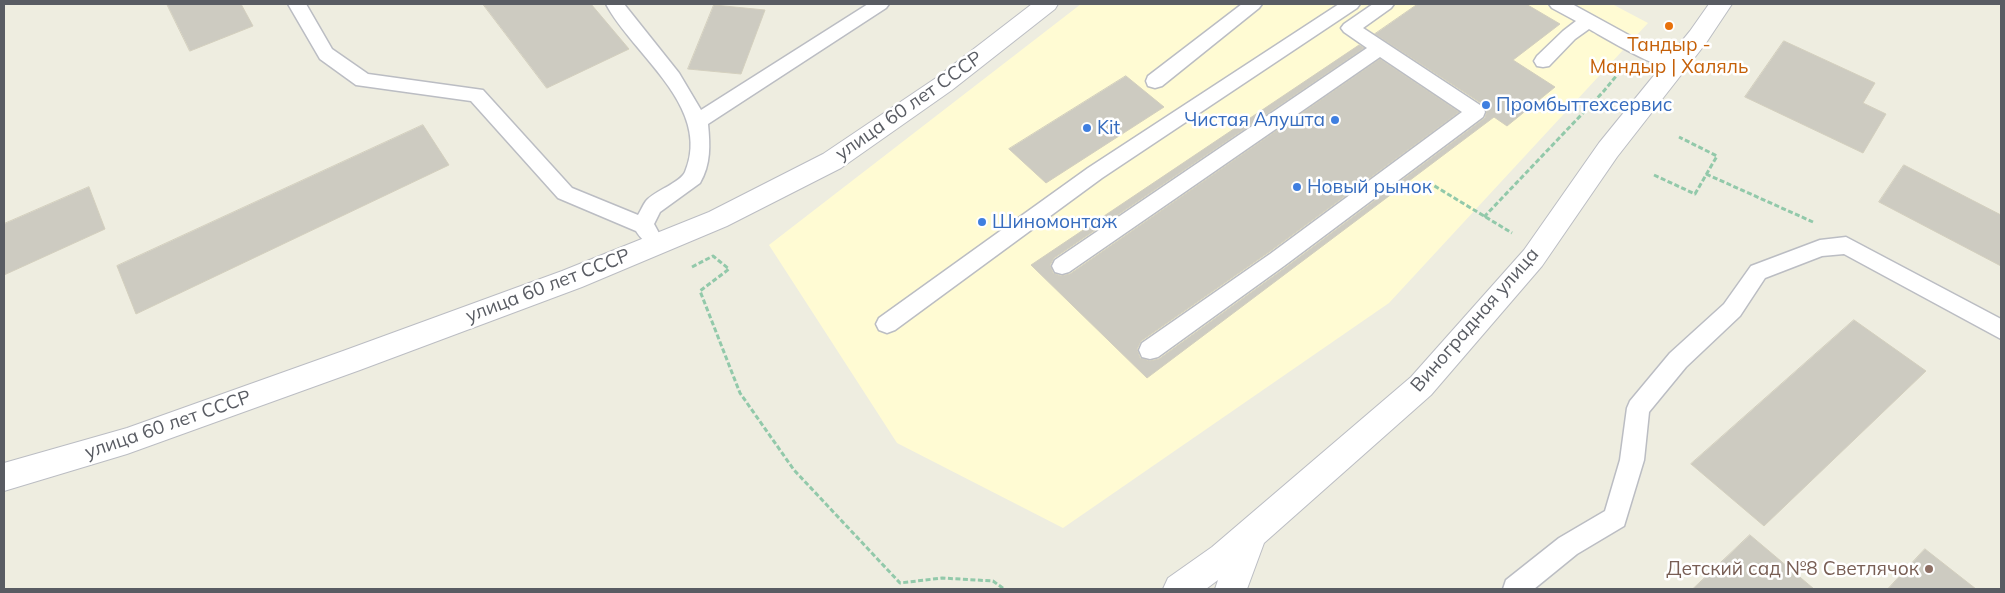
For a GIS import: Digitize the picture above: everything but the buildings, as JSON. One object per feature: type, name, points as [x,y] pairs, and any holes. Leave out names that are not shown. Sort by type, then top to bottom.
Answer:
[{"type":"street","name":"улица 60 лет СССР","points":[[4,477],[146,434],[553,286],[650,235],[718,219],[832,161],[944,84],[1047,4]]},
{"type":"street","name":"Виноградная улица","points":[[1179,589],[1223,558],[1421,386],[1532,258],[1608,150],[1698,37],[1721,4]]},
{"type":"street","points":[[1231,589],[1252,533]]},
{"type":"lane","points":[[297,4],[326,54],[362,80],[476,95],[565,194],[650,235],[653,206],[693,178],[701,149],[698,121],[672,78],[615,4]]},
{"type":"lane","points":[[698,121],[880,4]]},
{"type":"lane","points":[[1155,81],[1253,4]]},
{"type":"lane","points":[[887,324],[1095,173],[1351,4]]},
{"type":"lane","points":[[1150,350],[1277,260],[1476,112],[1350,28],[1385,4]]},
{"type":"lane","points":[[1558,4],[1639,48],[1675,64]]},
{"type":"lane","points":[[1543,61],[1569,35],[1588,21]]},
{"type":"lane","points":[[1062,266],[1169,195],[1298,103],[1379,49]]},
{"type":"lane","points":[[1515,589],[1568,546],[1615,518],[1632,460],[1638,408],[1678,360],[1732,310],[1758,272],[1820,248],[1846,244],[2001,330]]},
{"type":"path","points":[[1484,217],[1603,92]]},
{"type":"path","points":[[1654,175],[1695,194],[1717,156],[1678,138]]},
{"type":"path","points":[[1706,174],[1811,221],[1846,244]]},
{"type":"path","points":[[1439,190],[1538,248]]},
{"type":"path","points":[[692,268],[713,256],[729,269],[700,291],[740,393],[794,470],[900,583],[942,578],[993,581],[1004,589]]},
{"type":"shaded area","points":[[1081,4],[1612,4],[1648,23],[1389,303],[1063,528],[897,443],[769,245]]},
{"type":"place","name":"Тандыр - Мандыр | Халяль","points":[[1669,26]]},
{"type":"place","name":"Промбыттехсервис","points":[[1486,105]]},
{"type":"place","name":"Чистая Алушта","points":[[1335,120]]},
{"type":"place","name":"Kit","points":[[1087,128]]},
{"type":"place","name":"Новый рынок","points":[[1297,187]]},
{"type":"place","name":"Шиномонтаж","points":[[982,222]]},
{"type":"place","name":"Детский сад №8 Светлячок","points":[[1929,569]]}]
